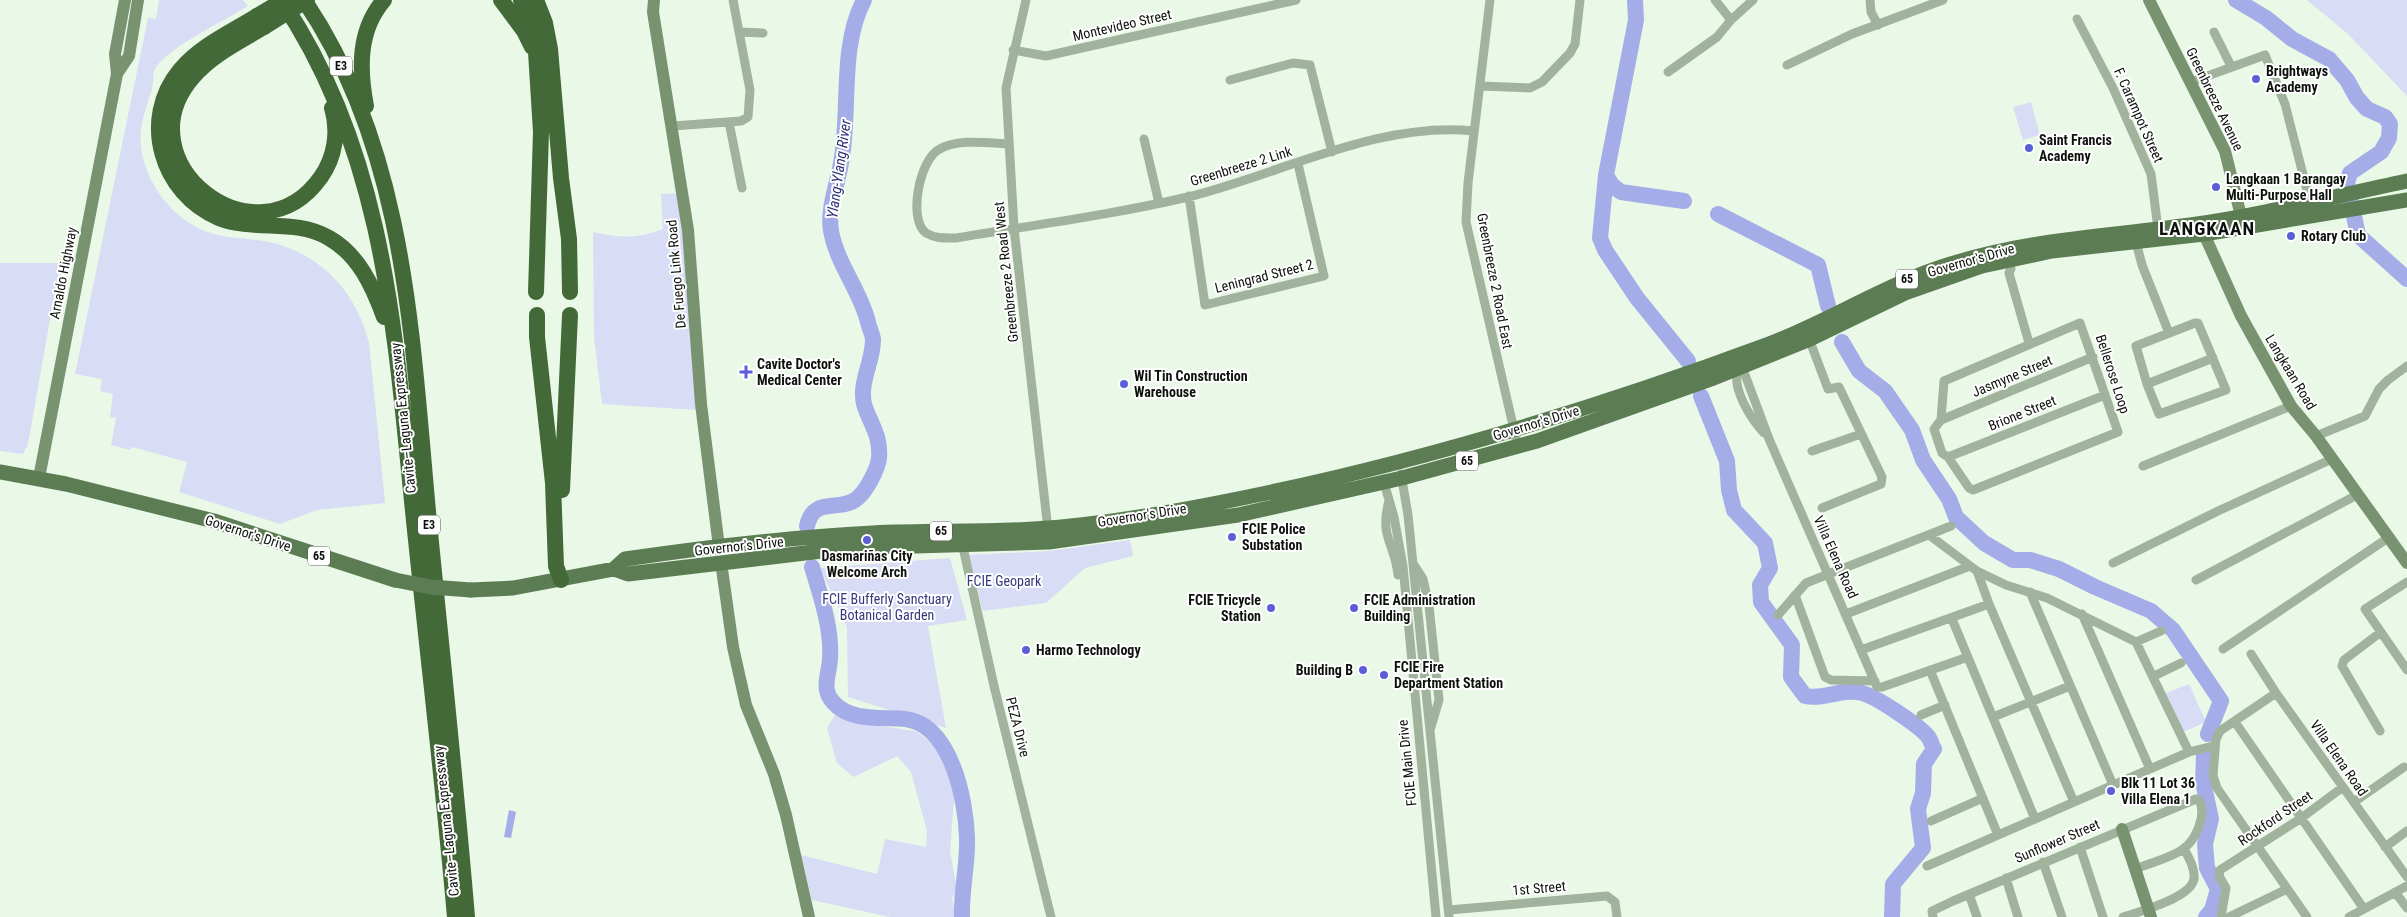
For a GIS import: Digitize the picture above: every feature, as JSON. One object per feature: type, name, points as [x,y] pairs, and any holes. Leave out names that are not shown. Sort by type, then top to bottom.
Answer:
[{"type":"highway","points":[[282,0],[261,22],[200,69],[186,86],[175,112],[173,132],[178,159],[193,184],[215,202],[242,210],[273,209],[299,198],[312,187],[323,173],[333,150],[335,124],[316,58]]},
{"type":"highway","name":"Cavite–Laguna Expressway","points":[[282,0],[316,58],[338,106],[369,198],[378,236],[395,344],[455,917]]},
{"type":"highway","points":[[305,0],[204,48],[186,63],[173,79],[164,98],[159,120],[159,141],[164,162],[173,181],[186,196],[210,214],[240,224],[282,225],[308,229],[321,233],[340,246],[365,275],[395,344]]},
{"type":"highway","name":"Cavite–Laguna Expressway","points":[[305,0],[334,52],[371,136],[396,231],[412,342],[467,917]]},
{"type":"highway","points":[[371,136],[363,80],[363,48],[370,21],[384,0]]},
{"type":"highway","points":[[500,0],[524,31],[537,66]]},
{"type":"highway","points":[[522,0],[532,23],[541,132],[536,292]]},
{"type":"highway","points":[[536,0],[545,23],[550,48],[561,178],[569,239],[570,292]]},
{"type":"highway","points":[[536,315],[553,483],[556,566],[561,580]]},
{"type":"highway","points":[[561,580],[565,564],[562,482],[570,315]]},
{"type":"main road","name":"Governor's Drive","points":[[2008,259],[2044,242],[2158,229],[2242,216],[2407,182]]},
{"type":"main road","name":"Governor's Drive","points":[[834,542],[962,543],[1207,520],[1380,483],[1518,447],[1736,363],[1905,293],[1942,279],[2008,259],[2058,250],[2204,234],[2407,200]]},
{"type":"main road","name":"Governor's Drive","points":[[0,472],[39,478],[214,522],[395,580],[431,587],[471,590],[513,588],[614,570],[628,574],[720,554],[834,542],[1048,535],[1155,513],[1257,496],[1375,468],[1682,383]]},
{"type":"main road","points":[[1375,468],[1380,483]]},
{"type":"street","name":"Arnaldo Highway","points":[[39,478],[117,74],[115,54],[125,0]]},
{"type":"street","name":"Arnaldo Highway","points":[[117,74],[129,56],[138,0]]},
{"type":"street","name":"De Fuego Link Road","points":[[654,0],[653,12],[673,126],[688,230],[704,435],[733,647],[746,704],[774,774],[786,816],[809,917]]},
{"type":"street","points":[[673,126],[742,121],[748,117],[750,90],[733,0]]},
{"type":"street","name":"Greenbreeze 2 Road West","points":[[1026,0],[1013,50],[1006,88],[1014,228],[1048,535]]},
{"type":"street","name":"Montevideo Street","points":[[1013,50],[1046,56],[1296,0]]},
{"type":"street","name":"Greenbreeze 2 Road East","points":[[1490,0],[1474,131],[1466,222],[1518,447]]},
{"type":"street","points":[[1480,86],[1530,88],[1542,82],[1570,53],[1575,44],[1580,0]]},
{"type":"street","points":[[1715,0],[1731,20]]},
{"type":"street","points":[[1668,72],[1718,37],[1731,20],[1753,0]]},
{"type":"street","points":[[1870,0],[1871,12],[1878,25]]},
{"type":"street","points":[[1787,66],[1809,53],[1943,0]]},
{"type":"street","name":"Greenbreeze Avenue","points":[[2149,0],[2225,152],[2242,216]]},
{"type":"street","name":"F. Carampot Street","points":[[2077,19],[2113,88],[2150,174],[2158,229]]},
{"type":"street","points":[[739,32],[763,33]]},
{"type":"street","points":[[2214,32],[2231,66]]},
{"type":"street","points":[[2191,82],[2260,56],[2267,58],[2284,104],[2310,202]]},
{"type":"street","points":[[1230,80],[1293,63],[1310,65],[1332,152]]},
{"type":"street","points":[[729,122],[742,188]]},
{"type":"street","name":"Greenbreeze 2 Link","points":[[1014,228],[1189,196],[1332,152],[1402,133],[1450,129],[1474,131]]},
{"type":"street","points":[[1144,139],[1159,203]]},
{"type":"street","points":[[1009,144],[971,143],[949,146],[938,150],[926,162],[918,191],[920,225],[925,232],[937,238],[956,238],[1014,228]]},
{"type":"street","name":"Leningrad Street 2","points":[[1189,196],[1205,305],[1324,276],[1298,164]]},
{"type":"street","name":"Langkaan Road","points":[[2204,234],[2240,316],[2291,406],[2316,436],[2407,563]]},
{"type":"street","points":[[2136,242],[2142,265],[2169,333]]},
{"type":"street","points":[[2008,259],[2014,272],[2032,342]]},
{"type":"street","name":"Bellerose Loop","points":[[2080,323],[2093,357],[2118,430],[2117,434],[1973,490],[1969,488],[1948,457],[1942,453],[1934,428],[1942,420],[1944,381],[2080,323]]},
{"type":"street","points":[[2198,323],[2213,358],[2225,390],[2160,414],[2147,384],[2136,346],[2198,323]]},
{"type":"street","points":[[1808,334],[1828,390],[1839,387],[1882,481],[1881,484],[1822,508]]},
{"type":"street","name":"Jasmyne Street","points":[[1942,420],[2093,357]]},
{"type":"street","points":[[2147,384],[2213,358]]},
{"type":"street","name":"Villa Elena Road","points":[[1736,363],[1736,375],[1748,413],[1769,439],[1876,684]]},
{"type":"street","points":[[2316,436],[2365,416],[2379,390],[2388,380],[2407,366]]},
{"type":"street","name":"Brione Street","points":[[1948,457],[2105,395]]},
{"type":"street","points":[[2143,466],[2291,406]]},
{"type":"street","points":[[1812,451],[1861,434]]},
{"type":"street","points":[[2113,562],[2332,459]]},
{"type":"street","name":"FCIE Main Drive","points":[[1398,462],[1406,496],[1413,565],[1423,579],[1428,595],[1439,700],[1430,732],[1449,914]]},
{"type":"street","name":"FCIE Main Drive","points":[[1380,483],[1389,501],[1385,518],[1386,539],[1397,566],[1400,598],[1406,607],[1436,917]]},
{"type":"street","points":[[2196,580],[2358,495]]},
{"type":"street","points":[[1778,615],[1806,583],[1951,526]]},
{"type":"street","points":[[1929,535],[1974,568],[2006,585],[2030,592],[2082,614],[2136,642],[2189,752]]},
{"type":"street","points":[[2223,649],[2388,538]]},
{"type":"street","name":"PEZA Drive","points":[[962,543],[994,686],[1051,917]]},
{"type":"street","points":[[1974,568],[2074,802]]},
{"type":"street","points":[[1846,614],[1974,568]]},
{"type":"street","points":[[2407,582],[2366,610],[2407,670]]},
{"type":"street","points":[[2030,592],[2113,785]]},
{"type":"street","points":[[1795,595],[1824,677],[1831,680],[1876,684],[1882,687],[1968,657]]},
{"type":"street","points":[[1861,650],[1952,619],[1989,604]]},
{"type":"street","points":[[2082,614],[2150,769]]},
{"type":"street","points":[[1952,619],[2036,819]]},
{"type":"street","points":[[2136,642],[2161,631]]},
{"type":"street","points":[[2380,730],[2342,666],[2344,660],[2381,632]]},
{"type":"street","name":"Villa Elena Road","points":[[2252,654],[2276,692],[2407,877]]},
{"type":"street","points":[[2154,676],[2181,663]]},
{"type":"street","points":[[1930,670],[1998,835]]},
{"type":"street","points":[[1993,717],[2070,686]]},
{"type":"street","points":[[1927,866],[2189,752],[2207,747],[2220,732],[2276,692]]},
{"type":"street","points":[[1921,715],[1945,705]]},
{"type":"street","points":[[2235,722],[2300,819],[2364,909]]},
{"type":"street","points":[[2207,747],[2214,782],[2307,917]]},
{"type":"street","points":[[2354,802],[2404,767]]},
{"type":"street","name":"Rockford Street","points":[[2222,917],[2226,888],[2219,876],[2220,870],[2258,847],[2344,788]]},
{"type":"street","points":[[1931,821],[1983,798]]},
{"type":"street","name":"Sunflower Street","points":[[1932,915],[1934,910],[1969,894],[2196,799],[2201,803],[2201,824],[2184,849]]},
{"type":"street","points":[[2122,829],[2150,913]]},
{"type":"street","points":[[2385,846],[2407,831]]},
{"type":"street","points":[[2080,846],[2104,917]]},
{"type":"street","points":[[2122,917],[2150,913],[2181,894],[2194,881],[2192,866],[2184,849],[2136,869]]},
{"type":"street","points":[[2043,862],[2062,917]]},
{"type":"street","points":[[2006,878],[2018,917]]},
{"type":"street","points":[[2349,917],[2407,886]]},
{"type":"street","points":[[2228,917],[2287,889]]},
{"type":"street","points":[[2395,892],[2407,908]]},
{"type":"street","points":[[1969,894],[1977,917]]},
{"type":"street","name":"1st Street","points":[[1449,914],[1607,896],[1615,902],[1617,917]]},
{"type":"green space","points":[[159,0],[243,0],[248,6],[186,42],[174,50],[156,67],[141,129],[143,157],[147,170],[161,195],[180,216],[191,224],[218,235],[264,241],[283,246],[318,264],[344,290],[355,306],[369,343],[385,503],[317,510],[280,524],[179,492],[187,462],[132,447],[130,450],[111,445],[116,418],[110,417],[113,394],[100,391],[102,379],[75,374],[148,18],[156,19]]},
{"type":"green space","points":[[2307,0],[2407,0],[2407,96],[2348,34]]},
{"type":"green space","points":[[2031,102],[2040,135],[2023,140],[2013,107]]},
{"type":"green space","points":[[681,193],[697,410],[602,404],[594,337],[593,232],[628,237],[645,235],[663,229],[661,194]]},
{"type":"green space","points":[[0,263],[60,263],[28,444],[23,454],[0,451]]},
{"type":"green space","name":"FCIE Geopark","points":[[1130,540],[1133,556],[1085,568],[1046,603],[983,611],[968,555],[1050,551]]},
{"type":"green space","name":"FCIE Bufferly Sanctuary Botanical Garden","points":[[950,558],[967,620],[928,626],[946,728],[848,697],[847,627],[820,568]]},
{"type":"green space","points":[[2189,684],[2206,722],[2183,732],[2166,693]]},
{"type":"green space","points":[[836,713],[859,723],[915,731],[934,744],[952,774],[955,787],[950,851],[957,889],[952,898],[956,917],[890,917],[812,900],[801,855],[877,874],[885,839],[926,847],[927,831],[911,772],[897,756],[854,777],[837,763],[827,728]]},
{"type":"water","points":[[509,810],[516,812],[511,838],[504,837]]},
{"type":"waterway","name":"Ylang-Ylang River","points":[[807,526],[810,517],[815,511],[827,506],[848,503],[859,497],[870,481],[879,458],[877,436],[864,404],[863,396],[873,338],[860,299],[838,255],[830,222],[832,203],[841,166],[847,77],[852,36],[856,18],[864,0]]},
{"type":"waterway","points":[[1635,0],[1636,20],[1606,175],[1600,238],[1605,250],[1637,298],[1688,361]]},
{"type":"waterway","points":[[2236,0],[2266,18],[2292,39],[2329,59],[2347,80],[2357,98],[2367,109],[2385,117],[2390,124],[2389,138],[2381,152],[2350,173],[2347,183],[2358,235],[2407,279]]},
{"type":"waterway","points":[[1606,175],[1612,185],[1621,192],[1684,201]]},
{"type":"waterway","points":[[1718,214],[1818,265],[1828,306]]},
{"type":"waterway","points":[[1842,342],[1859,371],[1885,391],[1912,430],[1923,460],[1949,499],[1956,517],[1984,543],[2013,560],[2030,560],[2059,569],[2151,611],[2173,630],[2221,701],[2208,734]]},
{"type":"waterway","points":[[1701,396],[1727,461],[1729,490],[1734,510],[1765,543],[1770,568],[1760,585],[1761,602],[1792,645],[1791,677],[1805,696],[1819,697],[1847,692],[1868,695],[1925,733],[1934,749],[1924,764],[1923,793],[1918,809],[1923,848],[1893,884],[1892,917]]},
{"type":"waterway","name":"Ylang-Ylang River","points":[[812,567],[825,613],[829,636],[830,659],[827,682],[829,697],[840,708],[857,716],[905,719],[921,724],[934,734],[945,749],[953,766],[963,804],[967,838],[962,917]]},
{"type":"waterway","points":[[2204,754],[2203,782],[2211,819],[2205,844],[2207,868],[2218,889],[2212,910],[2206,917]]},
{"type":"place","name":"Brightways Academy","points":[[2256,79]]},
{"type":"place","name":"Saint Francis Academy","points":[[2029,148]]},
{"type":"place","name":"Langkaan 1 Barangay Multi-Purpose Hall","points":[[2216,187]]},
{"type":"place","name":"Rotary Club","points":[[2291,236]]},
{"type":"place","name":"Cavite Doctor's Medical Center","points":[[746,372]]},
{"type":"place","name":"Wil Tin Construction Warehouse","points":[[1124,384]]},
{"type":"place","name":"FCIE Police Substation","points":[[1232,537]]},
{"type":"place","name":"Dasmariñas City Welcome Arch","points":[[867,540]]},
{"type":"place","name":"FCIE Tricycle Station","points":[[1271,608]]},
{"type":"place","name":"FCIE Administration Building","points":[[1354,608]]},
{"type":"place","name":"Harmo Technology","points":[[1026,650]]},
{"type":"place","name":"Building B","points":[[1363,670]]},
{"type":"place","name":"FCIE Fire Department Station","points":[[1384,675]]},
{"type":"place","name":"Blk 11 Lot 36 Villa Elena 1","points":[[2111,791]]},
{"type":"district","name":"LANGKAAN","points":[[2207,228]]}]
